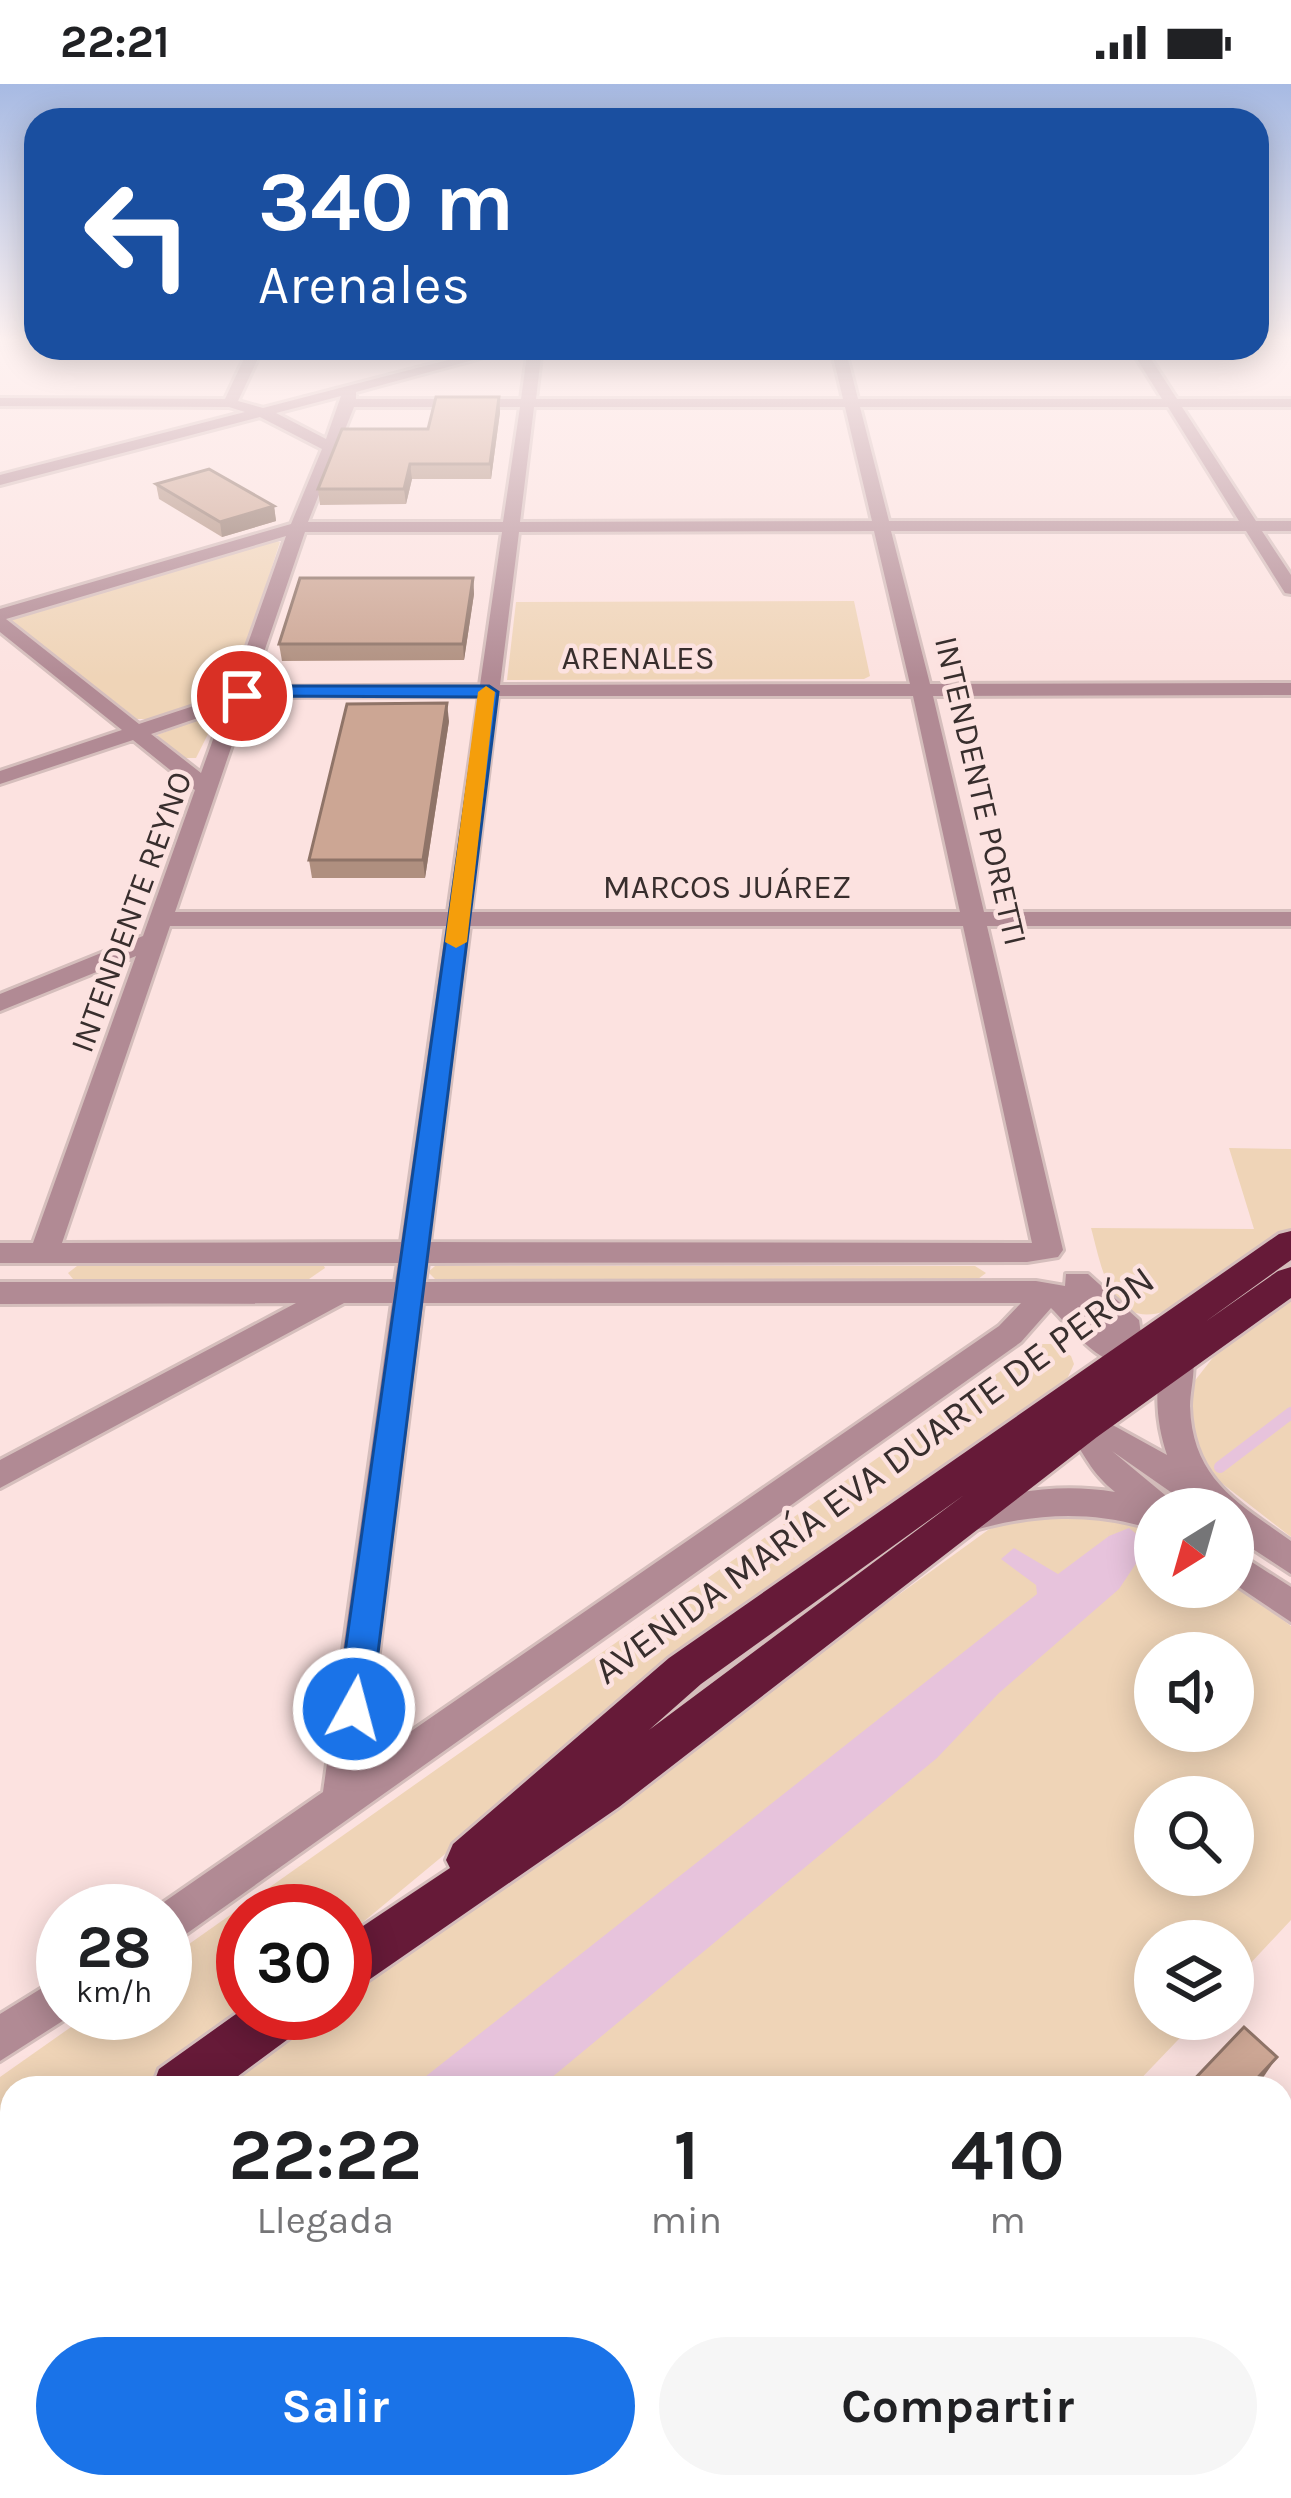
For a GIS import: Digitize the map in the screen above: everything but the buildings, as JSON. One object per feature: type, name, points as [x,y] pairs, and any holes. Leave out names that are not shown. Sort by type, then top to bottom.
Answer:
[{"type":"highway","name":"AVENIDA MARÍA EVA DUARTE DE PERÓN","points":[[1154,1363],[1291,1243]]},
{"type":"highway","name":"AVENIDA MARÍA EVA DUARTE DE PERÓN","points":[[372,1945],[685,1671],[1070,1416],[1291,1280]]},
{"type":"highway","name":"AVENIDA MARÍA EVA DUARTE DE PERÓN","points":[[372,1948],[603,1792],[962,1520],[1070,1416]]},
{"type":"highway","points":[[194,2076],[244,2040]]},
{"type":"street","points":[[0,480],[105,453]]},
{"type":"street","name":"INTENDENTE REYNO","points":[[44,1252],[325,453]]},
{"type":"street","points":[[341,1802],[521,453]]},
{"type":"street","name":"INTENDENTE PORETTI","points":[[863,453],[974,920],[1037,1251],[1014,1262],[1014,1276],[1054,1290]]},
{"type":"street","points":[[1204,453],[1291,589]]},
{"type":"street","points":[[0,619],[298,527],[1291,526]]},
{"type":"street","points":[[0,619],[209,790]]},
{"type":"street","name":"ARENALES","points":[[0,778],[258,691],[1291,689]]},
{"type":"street","name":"MARCOS JUÁREZ","points":[[0,1003],[160,929],[459,919],[1291,919]]},
{"type":"street","points":[[0,1253],[1037,1251],[1075,1265],[1010,1334],[192,1906]]},
{"type":"street","points":[[0,1475],[415,1253]]},
{"type":"street","points":[[0,1293],[1054,1290],[1102,1341],[1154,1363],[1174,1400],[1176,1442],[1204,1488]]},
{"type":"street","points":[[1070,1416],[1125,1443],[1192,1488]]},
{"type":"street","points":[[1070,1416],[1101,1462],[1134,1491]]},
{"type":"street","points":[[962,1520],[1020,1504],[1072,1499],[1134,1508]]},
{"type":"street","points":[[1254,1533],[1291,1560]]},
{"type":"street","points":[[1254,1580],[1291,1607]]},
{"type":"street","points":[[0,2040],[36,2015]]},
{"type":"shaded area","points":[[271,539],[280,542],[232,690],[153,719],[137,719],[10,620]]},
{"type":"shaded area","points":[[854,601],[870,676],[864,679],[507,680],[516,602]]},
{"type":"shaded area","points":[[211,715],[216,718],[196,758],[184,758],[157,735]]},
{"type":"shaded area","points":[[1229,1148],[1291,1149],[1291,1229],[1166,1311],[1132,1312],[1112,1291],[1091,1228],[1254,1229]]},
{"type":"shaded area","points":[[77,1266],[325,1268],[309,1279],[73,1279],[68,1273]]},
{"type":"shaded area","points":[[435,1266],[975,1266],[986,1273],[978,1279],[435,1279],[428,1272]]},
{"type":"shaded area","points":[[1291,1290],[1291,1537],[1254,1508],[1254,1488],[1228,1488],[1201,1467],[1187,1405],[1193,1383],[1218,1351]]},
{"type":"shaded area","points":[[1039,1344],[1051,1344],[1071,1356],[1074,1364],[1067,1379],[666,1671],[372,1915],[372,1884],[274,1884]]},
{"type":"shaded area","points":[[1092,1510],[1134,1523],[1134,1608],[1254,1608],[1254,1599],[1291,1626],[1291,1920],[1254,1960],[1254,1920],[1134,1920],[1134,2040],[1178,2040],[1143,2076],[238,2076],[287,2040],[372,2040],[372,1976],[1002,1523]]},
{"type":"shaded area","points":[[1129,1528],[1134,1532],[1134,1566],[1119,1589],[999,1693],[937,1758],[553,2076],[426,2076],[1037,1594],[1036,1585],[1001,1559],[1014,1548],[1058,1574],[1109,1536]]},
{"type":"shaded area","points":[[216,1925],[216,2033],[157,2076],[1,2076],[53,2040],[192,2040],[192,1942]]},
{"type":"waterway","points":[[1220,1467],[1291,1413]]},
{"type":"slow traffic","points":[[456,942],[486,692]]},
{"type":"route","points":[[242,696],[258,691],[489,692],[354,1709]]}]
